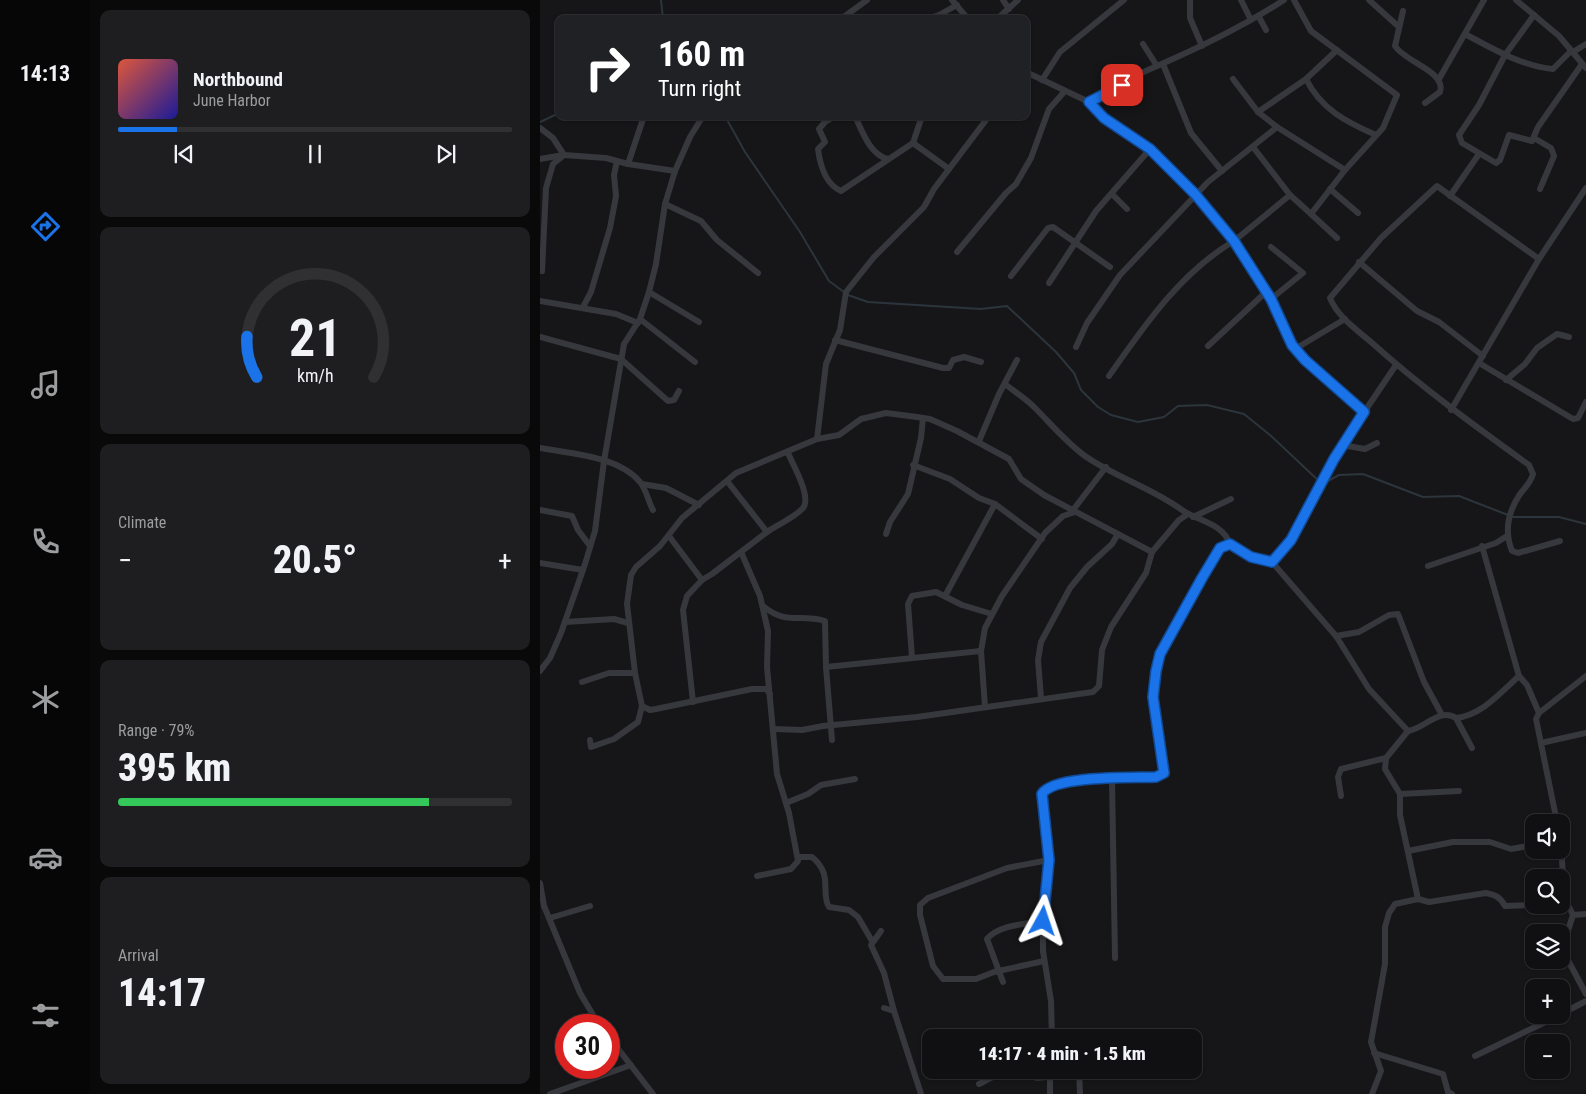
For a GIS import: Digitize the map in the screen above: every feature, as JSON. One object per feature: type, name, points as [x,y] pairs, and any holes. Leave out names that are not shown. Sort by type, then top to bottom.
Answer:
[{"type":"street","points":[[846,15],[867,0]]},
{"type":"street","points":[[1003,0],[1009,8]]},
{"type":"street","points":[[1001,15],[1018,0]]},
{"type":"street","points":[[1042,80],[1060,52],[1124,0]]},
{"type":"street","points":[[1190,0],[1190,18],[1202,46]]},
{"type":"street","points":[[1241,0],[1251,20]]},
{"type":"street","points":[[1089,102],[1259,17],[1284,0]]},
{"type":"street","points":[[1294,0],[1311,31],[1397,95],[1383,128],[1345,170],[1311,214]]},
{"type":"street","points":[[1370,0],[1399,27]]},
{"type":"street","points":[[1439,79],[1484,0]]},
{"type":"street","points":[[1516,0],[1534,15],[1559,36],[1584,66],[1542,120],[1534,138],[1530,142],[1509,135],[1500,160],[1496,163],[1462,143],[1459,135],[1479,105],[1505,55],[1534,15]]},
{"type":"street","points":[[939,15],[955,3],[965,15]]},
{"type":"street","points":[[1403,11],[1395,42],[1399,52],[1439,79],[1441,85],[1440,92],[1425,103]]},
{"type":"street","points":[[1259,17],[1266,30]]},
{"type":"street","points":[[1466,34],[1505,55],[1541,68],[1553,68],[1572,51],[1586,44]]},
{"type":"street","points":[[1144,44],[1160,65],[1194,138],[1222,171]]},
{"type":"street","points":[[1258,112],[1306,79],[1337,50]]},
{"type":"street","points":[[1030,74],[1089,102],[1104,118],[1150,149],[1195,194],[1234,241],[1271,299],[1288,337],[1296,349],[1364,412]]},
{"type":"street","points":[[1233,79],[1258,112],[1276,128],[1345,170]]},
{"type":"street","points":[[1306,79],[1313,93],[1342,120],[1376,135]]},
{"type":"street","points":[[957,252],[1006,193],[1016,184],[1030,158],[1049,110],[1065,91]]},
{"type":"street","points":[[628,164],[643,120]]},
{"type":"street","points":[[540,671],[555,648],[595,530],[604,461],[624,344],[639,321],[649,292],[656,264],[665,204],[675,172],[690,137],[701,120]]},
{"type":"street","points":[[828,120],[820,129],[825,142],[818,148],[825,175],[832,187],[841,191],[913,143],[921,120]]},
{"type":"street","points":[[857,120],[878,155],[888,159]]},
{"type":"street","points":[[817,439],[826,364],[840,330],[845,298],[849,287],[878,253],[924,207],[987,120]]},
{"type":"street","points":[[540,128],[553,138],[564,155]]},
{"type":"street","points":[[1076,347],[1086,323],[1120,275],[1195,194],[1276,128]]},
{"type":"street","points":[[1534,138],[1551,148],[1554,156],[1540,189]]},
{"type":"street","points":[[913,143],[949,170]]},
{"type":"street","points":[[1253,147],[1290,195],[1337,238]]},
{"type":"street","points":[[1049,283],[1096,210],[1150,149]]},
{"type":"street","points":[[1450,196],[1479,154]]},
{"type":"street","points":[[540,159],[564,155],[617,161],[675,172]]},
{"type":"street","points":[[542,271],[546,188],[552,164],[564,155]]},
{"type":"street","points":[[583,307],[591,292],[593,278],[610,228],[616,196],[614,175],[617,161]]},
{"type":"street","points":[[1540,259],[1438,186],[1381,238],[1330,298],[1345,319],[1396,364],[1451,410],[1529,465],[1532,470],[1532,479],[1517,500],[1509,520],[1508,540],[1512,551],[1518,553],[1560,541]]},
{"type":"street","points":[[1451,410],[1540,259],[1586,188]]},
{"type":"street","points":[[1330,189],[1358,213]]},
{"type":"street","points":[[1112,194],[1127,208]]},
{"type":"street","points":[[1109,376],[1136,338],[1176,289],[1213,253],[1234,241],[1290,195]]},
{"type":"street","points":[[665,204],[700,221],[717,240],[758,273]]},
{"type":"street","points":[[1011,276],[1048,228],[1053,227],[1076,241],[1110,267]]},
{"type":"street","points":[[1271,299],[1302,274],[1272,247]]},
{"type":"street","points":[[1359,262],[1417,311],[1439,322],[1483,356]]},
{"type":"street","points":[[649,292],[699,322]]},
{"type":"street","points":[[1208,346],[1266,292]]},
{"type":"street","points":[[540,301],[583,307],[639,321],[695,362]]},
{"type":"street","points":[[1296,349],[1345,319]]},
{"type":"street","points":[[1506,380],[1525,364],[1537,348],[1557,334],[1569,337]]},
{"type":"street","points":[[540,336],[621,359],[668,401],[674,400],[679,391]]},
{"type":"street","points":[[835,340],[943,368],[949,368],[952,360],[964,357],[981,362]]},
{"type":"street","points":[[979,441],[1017,360]]},
{"type":"street","points":[[1479,363],[1573,419],[1578,418],[1586,402]]},
{"type":"street","points":[[1272,562],[1291,540],[1342,445],[1396,364]]},
{"type":"street","points":[[1005,384],[1034,407],[1063,438],[1084,456],[1151,490],[1190,515],[1226,533],[1230,544],[1251,557],[1272,562],[1336,636],[1369,689],[1408,731]]},
{"type":"street","points":[[590,740],[591,746],[601,745],[623,734],[638,722],[642,706],[635,673],[627,604],[631,574],[636,567],[669,536],[682,518],[736,473],[817,439],[839,435],[861,419],[886,413],[923,418],[979,441],[1009,459],[1026,483],[1064,506],[1152,552]]},
{"type":"street","points":[[886,534],[895,513],[908,494],[913,465],[921,438],[923,418]]},
{"type":"street","points":[[1342,445],[1365,449],[1378,444]]},
{"type":"street","points":[[540,448],[604,461],[627,470],[642,484],[654,510]]},
{"type":"street","points":[[692,702],[682,610],[687,596],[702,580],[802,508],[806,501],[805,492],[788,452]]},
{"type":"street","points":[[913,465],[950,479],[976,496],[994,504],[1042,539]]},
{"type":"street","points":[[985,707],[981,651],[982,636],[992,614],[1042,539],[1063,516],[1074,511],[1106,467]]},
{"type":"street","points":[[727,481],[767,532]]},
{"type":"street","points":[[642,484],[666,488],[699,505]]},
{"type":"street","points":[[774,730],[802,730],[1004,706],[1097,689],[1100,686],[1100,660],[1106,639],[1146,573],[1152,552],[1179,520],[1231,499]]},
{"type":"street","points":[[945,596],[994,504]]},
{"type":"street","points":[[1063,516],[1064,506]]},
{"type":"street","points":[[540,510],[572,516],[578,530],[590,546]]},
{"type":"street","points":[[1041,698],[1038,660],[1041,642],[1070,588],[1087,567],[1114,542],[1118,534]]},
{"type":"street","points":[[669,536],[702,580]]},
{"type":"street","points":[[1428,566],[1482,546],[1508,540]]},
{"type":"street","points":[[1052,1029],[1050,1001],[1044,961],[1043,921],[1049,860],[1042,794],[1045,789],[1081,779],[1156,777],[1164,773],[1153,697],[1160,654],[1220,548],[1230,544]]},
{"type":"street","points":[[1482,546],[1519,676],[1526,685],[1539,713]]},
{"type":"street","points":[[741,552],[763,606],[768,631],[768,692],[774,730],[777,774],[786,803],[798,857],[798,861],[791,869],[757,876]]},
{"type":"street","points":[[540,563],[583,570]]},
{"type":"street","points":[[912,657],[909,599],[918,593],[930,592],[945,596],[962,605],[992,614]]},
{"type":"street","points":[[763,606],[775,616],[814,617],[825,621],[826,667],[832,740]]},
{"type":"street","points":[[568,613],[576,620]]},
{"type":"street","points":[[1336,636],[1359,632],[1389,615],[1398,614],[1424,682],[1442,715]]},
{"type":"street","points":[[565,622],[576,620],[628,620]]},
{"type":"street","points":[[826,667],[981,651]]},
{"type":"street","points":[[582,682],[609,673],[635,673]]},
{"type":"street","points":[[1418,899],[1400,815],[1400,794],[1385,769],[1386,758],[1408,731],[1414,730],[1442,715],[1447,714],[1456,718],[1468,717],[1519,676]]},
{"type":"street","points":[[1556,814],[1536,719],[1539,713],[1586,676]]},
{"type":"street","points":[[642,706],[650,710],[732,692],[768,692]]},
{"type":"street","points":[[1456,718],[1472,748]]},
{"type":"street","points":[[1541,743],[1586,733]]},
{"type":"street","points":[[1341,796],[1338,777],[1341,769],[1386,758]]},
{"type":"street","points":[[786,803],[808,794],[821,785],[855,779]]},
{"type":"street","points":[[1112,779],[1115,958]]},
{"type":"street","points":[[1400,794],[1459,791]]},
{"type":"street","points":[[1408,851],[1452,842],[1490,842],[1511,849],[1525,847]]},
{"type":"street","points":[[798,857],[812,856],[820,864],[827,882],[826,903],[829,907],[849,910],[858,917],[872,941],[874,953],[884,973],[894,1011],[921,1094]]},
{"type":"street","points":[[1044,961],[1000,971],[976,979],[943,979],[933,966],[920,914],[920,905],[928,898],[999,871],[1049,860]]},
{"type":"street","points":[[540,883],[544,906],[580,993],[592,1014]]},
{"type":"street","points":[[1372,1094],[1381,1071],[1370,1042],[1385,964],[1385,927],[1389,913],[1395,904],[1418,899],[1429,902],[1486,893],[1501,898],[1504,906],[1525,906]]},
{"type":"street","points":[[550,918],[590,906]]},
{"type":"street","points":[[1570,912],[1573,916]]},
{"type":"street","points":[[1573,916],[1586,914]]},
{"type":"street","points":[[1573,916],[1562,949],[1586,994]]},
{"type":"street","points":[[1002,982],[1000,971],[987,940],[991,934],[1011,926],[1043,921]]},
{"type":"street","points":[[872,941],[881,931]]},
{"type":"street","points":[[1570,1010],[1586,1001]]},
{"type":"street","points":[[884,1008],[894,1011]]},
{"type":"street","points":[[1475,1056],[1541,1024]]},
{"type":"street","points":[[620,1052],[653,1094]]},
{"type":"street","points":[[1374,1053],[1443,1074],[1448,1092],[1452,1094]]},
{"type":"street","points":[[550,1094],[631,1066]]},
{"type":"street","points":[[979,1084],[989,1079]]},
{"type":"street","points":[[1050,1079],[1050,1094]]},
{"type":"street","points":[[1079,1079],[1080,1094]]},
{"type":"waterway","points":[[661,0],[663,15]]},
{"type":"waterway","points":[[540,122],[555,115]]},
{"type":"waterway","points":[[727,120],[745,152],[800,232],[829,281],[844,292]]},
{"type":"waterway","points":[[848,295],[868,302],[981,309],[1007,306],[1056,352],[1074,373],[1081,390],[1098,407],[1111,415],[1138,422],[1164,417],[1178,406],[1207,405],[1244,414],[1270,435],[1321,483]]},
{"type":"waterway","points":[[1324,483],[1339,475],[1363,474],[1423,497],[1459,496],[1508,515]]},
{"type":"waterway","points":[[1512,517],[1559,517],[1586,524]]},
{"type":"route","points":[[1043,921],[1049,860],[1042,802],[1042,794],[1045,789],[1081,779],[1156,777],[1164,773],[1160,730],[1153,697],[1156,671],[1160,654],[1202,578],[1220,548],[1226,544],[1230,544],[1251,557],[1272,562],[1291,540],[1334,459],[1364,412],[1305,360],[1292,345],[1271,299],[1234,241],[1195,194],[1150,149],[1104,118],[1089,102],[1122,85]]}]
